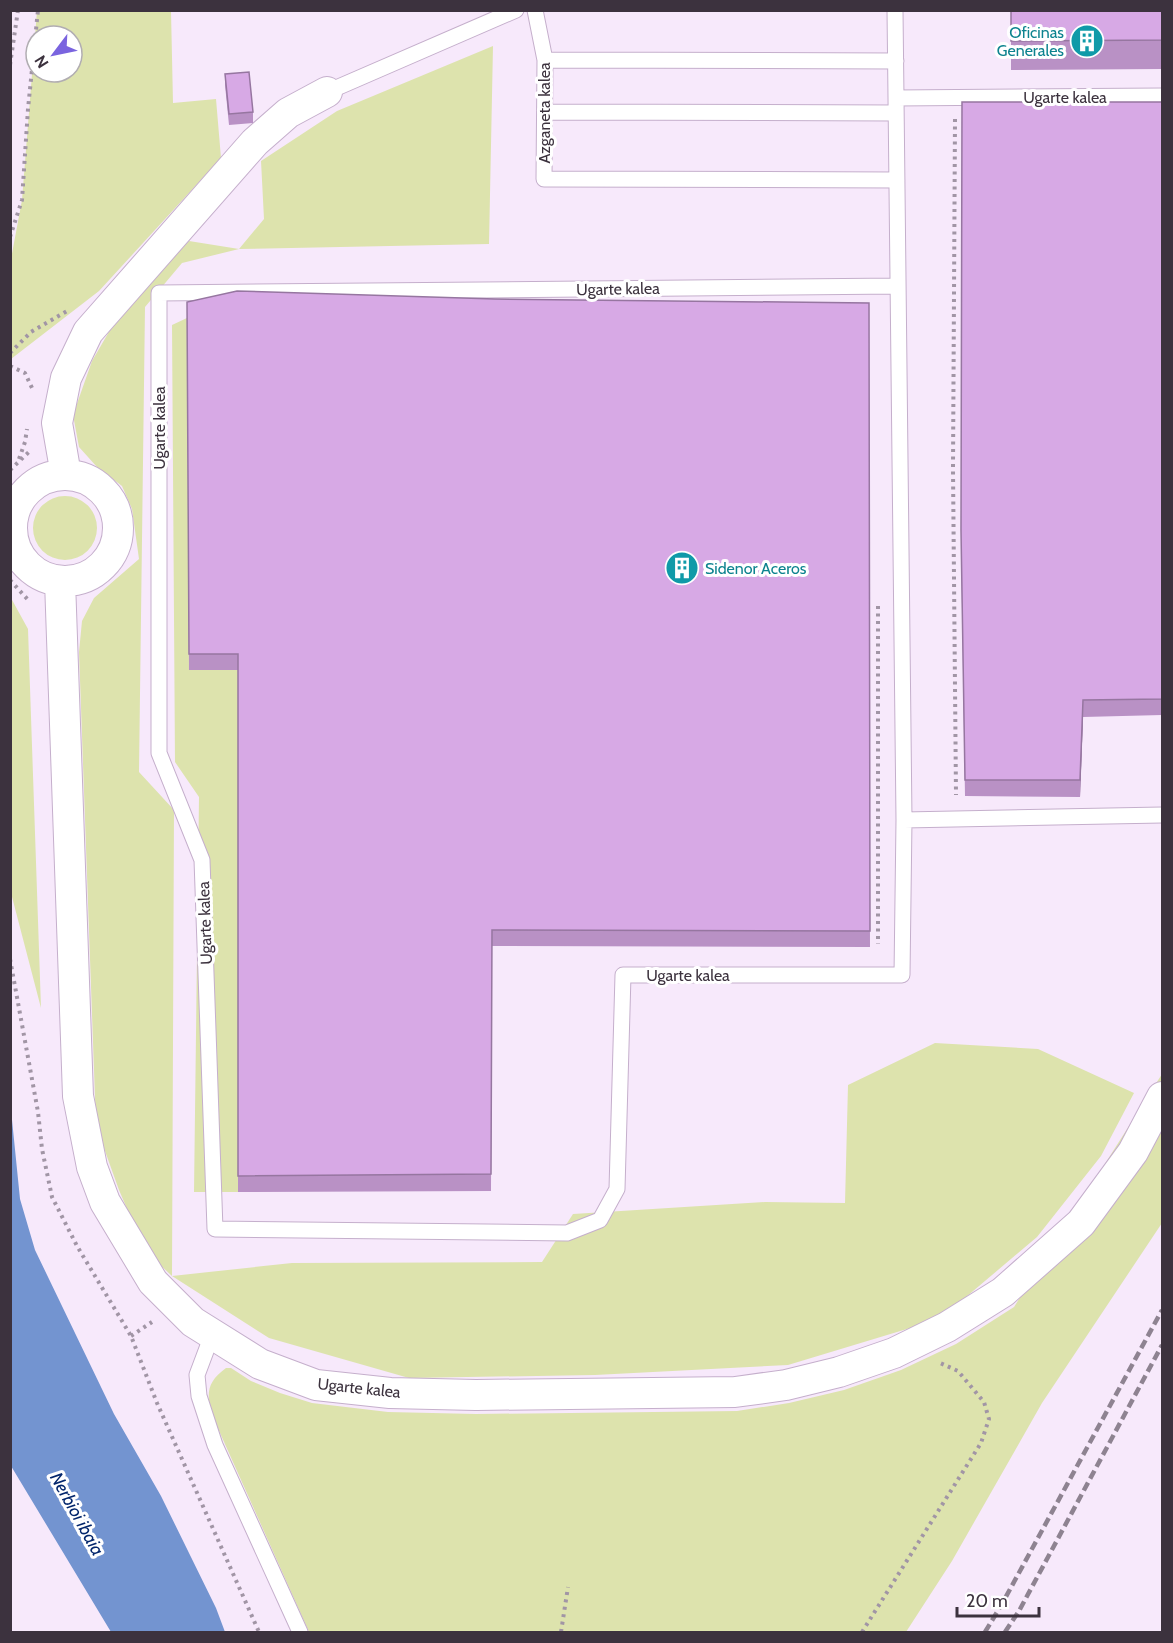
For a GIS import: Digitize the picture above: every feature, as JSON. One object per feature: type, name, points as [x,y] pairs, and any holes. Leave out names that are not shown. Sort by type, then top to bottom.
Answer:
[{"type":"street","points":[[66,475],[57,423],[66,378],[88,332],[255,142],[288,113],[327,92]]},
{"type":"street","points":[[66,475],[90,480],[100,488],[114,507],[118,519],[118,531],[116,543],[105,564],[84,578],[60,581],[47,578],[26,564],[18,554],[11,529],[19,502],[27,490],[52,476],[66,475]]},
{"type":"street","name":"Ugarte kalea","points":[[60,581],[78,1096],[90,1157],[105,1202],[153,1281],[193,1322],[260,1364],[316,1385],[390,1393],[476,1395],[735,1392],[786,1385],[839,1372],[894,1353],[931,1335],[1003,1292],[1081,1223],[1133,1152],[1162,1097]]},
{"type":"lane","points":[[327,92],[516,10]]},
{"type":"lane","name":"Azganeta kalea","points":[[535,10],[545,60],[544,179],[897,180]]},
{"type":"lane","name":"Ugarte kalea","points":[[895,10],[904,820],[902,975],[623,975],[617,1189],[600,1220],[567,1233],[215,1229],[202,860],[159,753],[159,293],[898,286]]},
{"type":"lane","points":[[545,60],[896,61]]},
{"type":"lane","name":"Ugarte kalea","points":[[896,106],[1162,96]]},
{"type":"lane","points":[[545,112],[896,106]]},
{"type":"lane","points":[[904,820],[1162,815]]},
{"type":"lane","points":[[212,1335],[197,1375],[198,1396],[215,1444],[300,1632]]},
{"type":"path","points":[[10,65],[18,10]]},
{"type":"path","points":[[10,237],[22,200],[38,10]]},
{"type":"path","points":[[955,118],[953,481],[956,795]]},
{"type":"path","points":[[10,366],[25,373],[32,388],[31,399]]},
{"type":"path","points":[[19,460],[25,442],[28,420]]},
{"type":"path","points":[[878,598],[878,944]]},
{"type":"path","points":[[10,959],[52,1197],[77,1246],[131,1336],[157,1403],[259,1632]]},
{"type":"path","points":[[862,1632],[981,1443],[988,1419],[984,1402],[958,1371],[933,1360]]},
{"type":"path","points":[[561,1632],[568,1587]]},
{"type":"green space","points":[[37,11],[171,11],[173,103],[216,99],[221,158],[99,291],[11,359],[11,259],[22,200],[31,84],[84,84],[84,24],[36,24]]},
{"type":"green space","points":[[493,46],[489,244],[239,249],[264,219],[261,161],[337,111]]},
{"type":"green space","points":[[189,241],[239,249],[182,263],[145,307],[139,772],[174,810],[172,1276],[157,1262],[137,1232],[96,1126],[79,652],[82,621],[94,598],[139,559],[132,509],[122,486],[97,467],[79,447],[73,415],[92,361],[117,318]]},
{"type":"green space","points":[[187,318],[189,670],[238,670],[238,1192],[194,1192],[199,797],[175,762],[172,325]]},
{"type":"green space","points":[[59,496],[71,496],[88,505],[95,516],[97,528],[95,540],[88,551],[71,560],[59,560],[47,555],[38,546],[33,534],[33,522],[38,510],[47,501]]},
{"type":"green space","points":[[11,598],[28,629],[41,1008],[11,893]]},
{"type":"green space","points":[[935,1043],[1038,1049],[1134,1093],[1101,1156],[1037,1237],[940,1319],[788,1365],[595,1375],[409,1378],[269,1338],[172,1276],[292,1263],[542,1262],[573,1214],[765,1202],[845,1203],[848,1085]]},
{"type":"green space","points":[[1162,1074],[1162,1223],[1042,1403],[952,1561],[906,1632],[309,1632],[212,1415],[209,1400],[210,1388],[215,1378],[226,1368],[231,1368],[251,1381],[280,1393],[312,1403],[388,1412],[476,1414],[737,1411],[789,1403],[844,1390],[901,1370],[956,1344],[1014,1307]]},
{"type":"water","name":"Nerbioi ibaia","points":[[10,1100],[20,1199],[35,1250],[114,1414],[161,1496],[216,1608],[225,1632],[111,1632],[11,1466]]},
{"type":"building","points":[[1011,10],[1162,10],[1162,40],[1011,41]]},
{"type":"building","points":[[249,72],[253,112],[229,114],[225,74]]},
{"type":"building","points":[[962,102],[1162,102],[1162,699],[1083,700],[1080,780],[965,780],[961,530]]},
{"type":"building","points":[[237,291],[495,299],[869,303],[870,931],[492,930],[491,1174],[238,1176],[238,654],[189,654],[187,302]]},
{"type":"railway","points":[[985,1632],[1162,1310]]},
{"type":"railway","points":[[1005,1632],[1019,1611],[1162,1345]]},
{"type":"place","name":"Oficinas Generales","points":[[1087,41]]},
{"type":"place","name":"Sidenor Aceros","points":[[682,568]]}]
